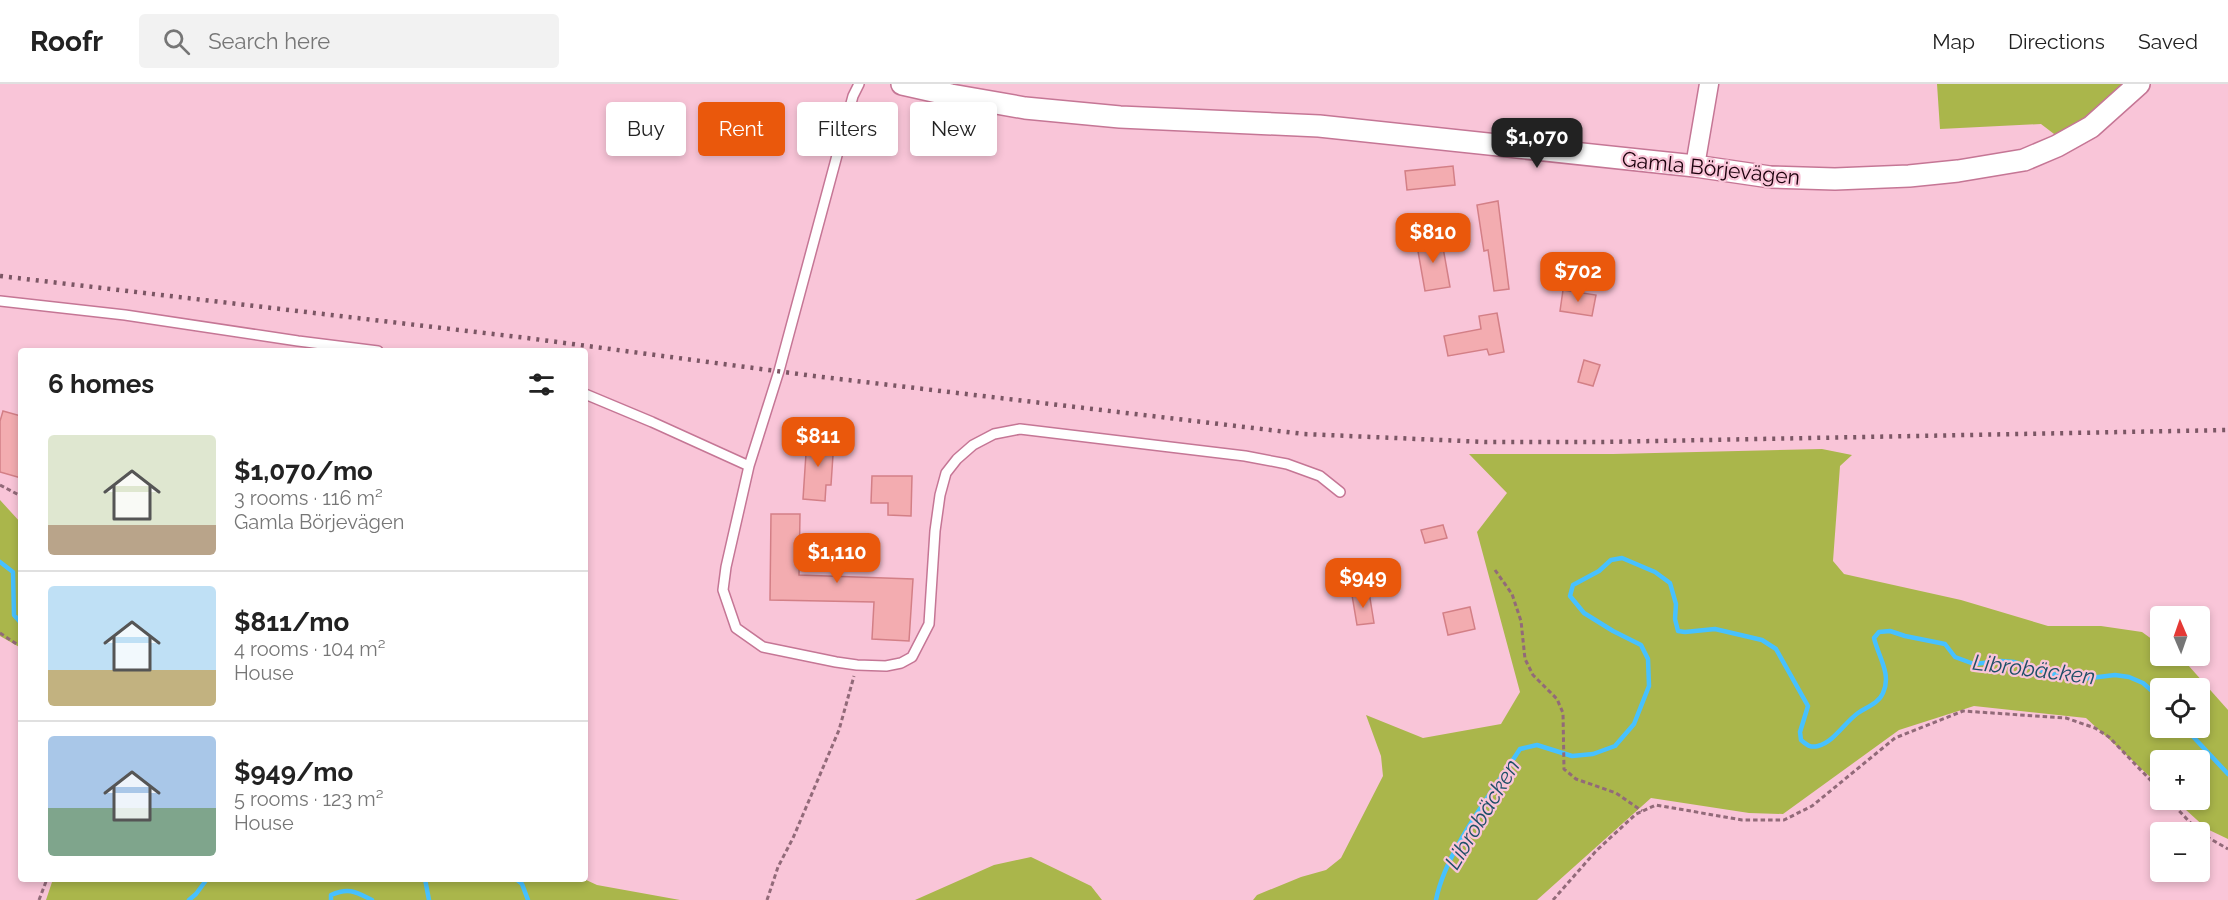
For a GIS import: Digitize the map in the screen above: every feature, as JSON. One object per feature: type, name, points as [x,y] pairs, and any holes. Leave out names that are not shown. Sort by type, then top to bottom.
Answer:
[{"type":"street","name":"Gamla Börjevägen","points":[[902,84],[1025,108],[1120,117],[1319,126],[1695,166],[1770,177],[1835,179],[1909,176],[1958,171],[2024,160],[2057,146],[2091,127],[2139,84]]},
{"type":"street","points":[[1695,166],[1709,84]]},
{"type":"lane","points":[[859,84],[853,96],[779,371],[748,466],[723,590],[736,628],[763,647],[857,665],[886,666],[901,663],[912,657],[928,624],[935,531],[946,473],[973,445],[994,434],[1020,429],[1245,456],[1287,464],[1320,476],[1340,492]]},
{"type":"lane","points":[[0,301],[125,315],[354,348]]},
{"type":"lane","points":[[588,395],[748,466]]},
{"type":"path","points":[[0,484],[18,494]]},
{"type":"path","points":[[1495,570],[1512,594],[1521,621],[1525,659],[1533,675],[1557,699],[1563,713],[1563,769],[1576,779],[1616,793],[1642,811]]},
{"type":"path","points":[[0,633],[18,645]]},
{"type":"path","points":[[767,900],[778,867],[793,838],[839,730],[857,665]]},
{"type":"path","points":[[1553,900],[1596,851],[1642,811],[1656,805],[1742,820],[1784,820],[1812,806],[1895,738],[1963,711],[2066,718],[2095,728],[2109,737],[2150,780]]},
{"type":"path","points":[[2179,810],[2200,832],[2228,849]]},
{"type":"path","points":[[39,900],[46,882]]},
{"type":"green space","points":[[1937,84],[2130,84],[2097,113],[2058,137],[2041,124],[1940,129]]},
{"type":"green space","points":[[1822,449],[1852,455],[1840,466],[1833,561],[1844,574],[1961,600],[2048,626],[2101,626],[2142,632],[2150,638],[2150,666],[2189,666],[2200,678],[2150,678],[2150,738],[2210,738],[2210,690],[2228,710],[2228,839],[2210,830],[2210,822],[2199,822],[2186,810],[2210,810],[2210,750],[2150,750],[2150,777],[2086,718],[1974,706],[1899,730],[1783,814],[1749,813],[1651,798],[1537,900],[1253,900],[1257,895],[1301,877],[1326,870],[1341,858],[1383,776],[1381,756],[1366,715],[1423,738],[1501,724],[1520,692],[1477,532],[1507,493],[1469,454],[1613,454]]},
{"type":"green space","points":[[0,500],[18,520],[18,646],[0,636]]},
{"type":"green space","points":[[1031,857],[1091,886],[1102,900],[915,900],[994,865]]},
{"type":"green space","points":[[588,881],[597,885],[680,900],[46,900],[52,882]]},
{"type":"building","points":[[1453,166],[1455,185],[1407,190],[1405,171]]},
{"type":"building","points":[[1498,201],[1509,289],[1494,291],[1488,250],[1484,251],[1477,205]]},
{"type":"building","points":[[1441,236],[1450,287],[1425,291],[1416,240]]},
{"type":"building","points":[[1563,290],[1596,295],[1592,316],[1560,311]]},
{"type":"building","points":[[1497,313],[1504,352],[1489,355],[1487,349],[1448,356],[1444,336],[1481,329],[1479,316]]},
{"type":"building","points":[[1584,360],[1600,365],[1593,386],[1578,382]]},
{"type":"building","points":[[3,411],[18,415],[18,477],[0,472],[0,421]]},
{"type":"building","points":[[807,438],[834,440],[831,485],[826,485],[825,501],[803,499]]},
{"type":"building","points":[[872,476],[912,476],[911,516],[888,515],[888,503],[871,503]]},
{"type":"building","points":[[771,514],[800,514],[799,575],[913,579],[909,641],[872,639],[874,602],[770,600]]},
{"type":"building","points":[[1443,525],[1447,538],[1425,543],[1421,530]]},
{"type":"building","points":[[1369,592],[1374,623],[1357,625],[1352,595]]},
{"type":"building","points":[[1470,607],[1475,629],[1448,635],[1443,613]]},
{"type":"waterway","name":"Librobäcken","points":[[1436,900],[1441,881],[1459,842],[1520,749],[1537,745],[1572,756],[1593,754],[1615,746],[1634,724],[1649,686],[1648,659],[1641,645],[1584,613],[1570,596],[1573,585],[1599,571],[1611,560],[1622,558],[1655,572],[1670,583],[1676,604],[1675,619],[1678,631],[1715,629],[1762,640],[1776,649],[1808,706],[1800,732],[1801,740],[1811,746],[1824,744],[1853,717],[1876,702],[1881,696],[1886,679],[1874,638],[1879,632],[1890,631],[1945,644],[1955,657],[1974,664],[2014,662],[2052,674],[2082,679],[2115,675],[2129,677],[2143,683],[2150,689]]},
{"type":"waterway","name":"Librobäcken","points":[[0,562],[13,572],[14,615],[18,620]]},
{"type":"waterway","name":"Librobäcken","points":[[2194,738],[2228,774]]},
{"type":"waterway","name":"Librobäcken","points":[[189,900],[205,882]]},
{"type":"waterway","name":"Librobäcken","points":[[426,882],[429,900]]},
{"type":"waterway","name":"Librobäcken","points":[[520,882],[528,900]]},
{"type":"waterway","name":"Librobäcken","points":[[331,900],[331,895],[348,891],[372,900]]},
{"type":"railway","points":[[0,276],[527,338],[814,376],[1304,434],[1486,442],[1602,442],[2228,430]]}]
